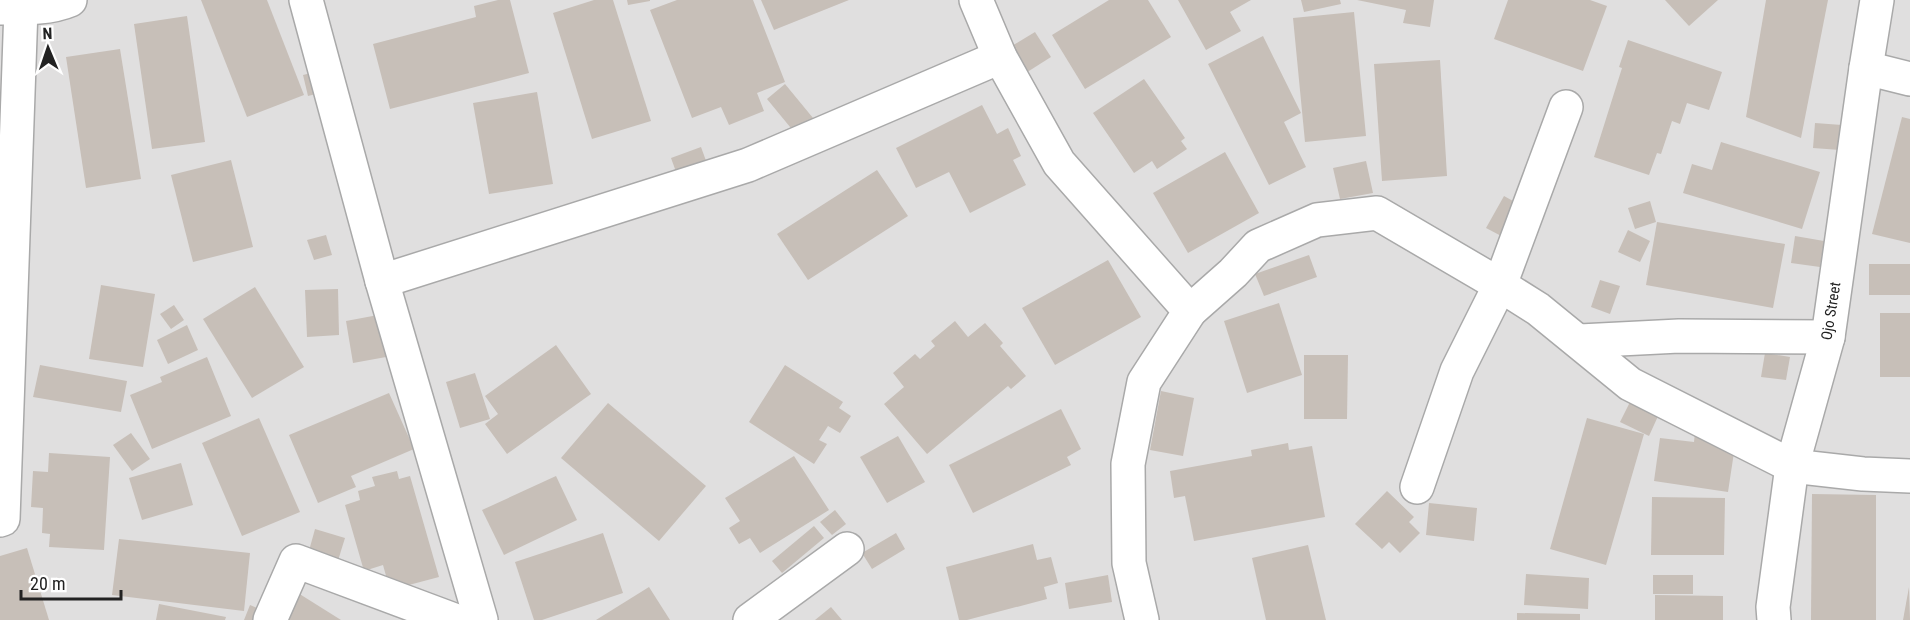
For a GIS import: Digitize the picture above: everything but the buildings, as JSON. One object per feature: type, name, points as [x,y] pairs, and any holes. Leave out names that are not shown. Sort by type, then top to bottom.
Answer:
[{"type":"street","points":[[0,520],[3,519],[10,8],[63,3],[70,0]]},
{"type":"street","points":[[306,0],[382,281],[481,620]]},
{"type":"street","points":[[976,0],[1000,57],[1059,163],[1190,311]]},
{"type":"street","name":"Ojo Street","points":[[1774,620],[1773,607],[1792,466],[1828,337],[1877,0]]},
{"type":"street","points":[[382,281],[748,165],[1000,57]]},
{"type":"street","points":[[1866,68],[1910,79]]},
{"type":"street","points":[[1417,487],[1457,371],[1500,285],[1566,107]]},
{"type":"street","points":[[1142,620],[1130,563],[1128,464],[1144,382],[1190,311],[1233,273],[1258,246],[1317,220],[1377,213],[1538,309],[1630,384],[1792,466],[1863,474],[1910,476]]},
{"type":"street","points":[[1580,341],[1679,336],[1828,337]]},
{"type":"street","points":[[750,620],[847,549]]},
{"type":"street","points":[[270,620],[296,561],[454,620]]},
{"type":"shaded area","points":[[0,0],[1910,0],[1910,620],[0,620]]}]
